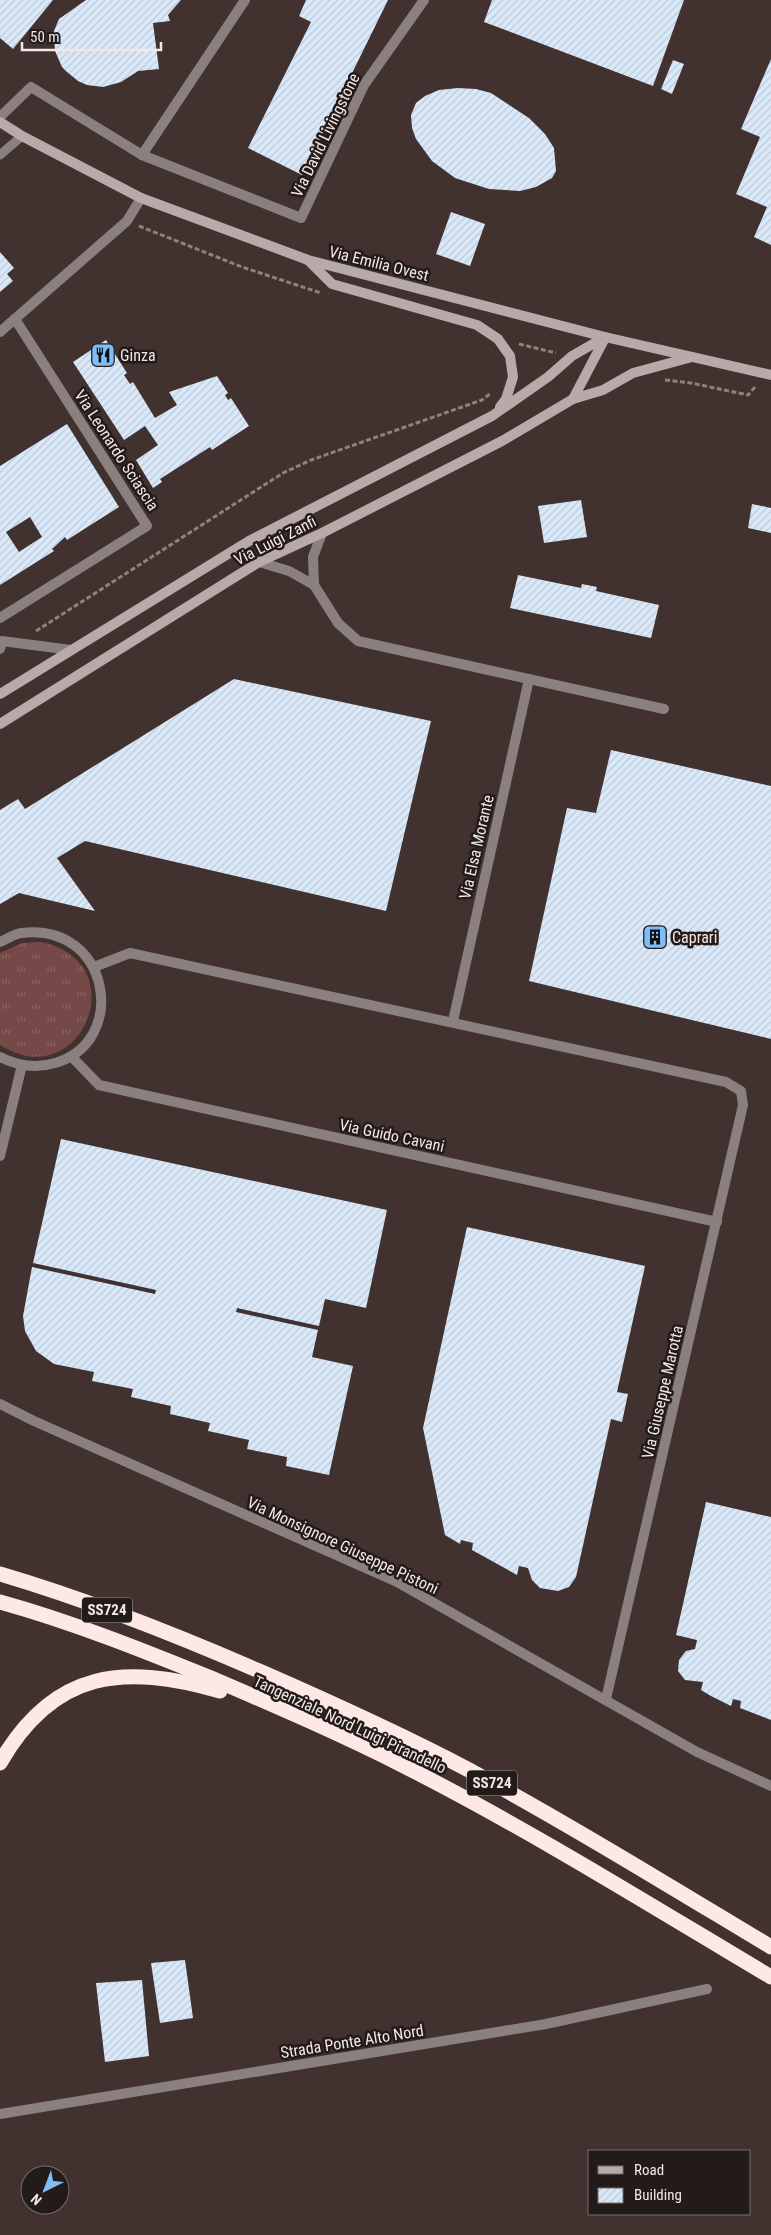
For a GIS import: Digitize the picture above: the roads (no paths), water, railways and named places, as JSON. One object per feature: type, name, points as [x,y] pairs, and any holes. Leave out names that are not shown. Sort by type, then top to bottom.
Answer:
[{"type":"highway","name":"Tangenziale Nord Luigi Pirandello","points":[[4,1574],[201,1646],[358,1714],[469,1770],[570,1827],[771,1947]]},
{"type":"highway","name":"Tangenziale Nord Luigi Pirandello","points":[[0,1602],[42,1613],[122,1643],[282,1708],[380,1754],[457,1794],[589,1868],[771,1977]]},
{"type":"highway","points":[[0,1763],[20,1732],[32,1718],[64,1695],[102,1680],[121,1676],[162,1678],[187,1682],[282,1708]]},
{"type":"street","points":[[142,155],[245,0]]},
{"type":"street","name":"Via David Livingstone","points":[[0,117],[31,87],[142,155],[301,218],[364,85],[424,0]]},
{"type":"street","name":"Via Emilia Ovest","points":[[0,122],[22,136],[141,198],[308,260],[606,337],[771,375]]},
{"type":"street","points":[[0,332],[127,221],[141,198]]},
{"type":"street","points":[[308,260],[332,284],[477,325],[498,339],[510,356],[513,377],[506,399],[492,416]]},
{"type":"street","name":"Via Leonardo Sciascia","points":[[0,618],[147,526],[15,319]]},
{"type":"street","points":[[573,399],[606,337]]},
{"type":"street","name":"Via Luigi Zanfi","points":[[0,694],[249,541],[492,416],[548,377],[572,356],[606,337]]},
{"type":"street","name":"Via Luigi Zanfi","points":[[0,724],[258,562],[322,534],[502,441],[573,399],[603,390],[633,372],[693,357]]},
{"type":"street","points":[[314,585],[314,557],[322,534]]},
{"type":"street","points":[[258,562],[289,571],[314,585],[338,623],[358,640],[664,709]]},
{"type":"street","points":[[1,643],[17,643],[71,650]]},
{"type":"street","name":"Via Elsa Morante","points":[[453,1021],[529,680]]},
{"type":"street","points":[[0,942],[19,933],[41,932],[56,935],[71,942],[86,955],[94,967],[101,989],[101,1010],[96,1026],[88,1040],[72,1057],[46,1066],[22,1065],[0,1057]]},
{"type":"street","points":[[94,967],[130,952],[453,1021]]},
{"type":"street","name":"Via Giuseppe Marotta","points":[[453,1021],[726,1082],[741,1090],[743,1106],[606,1699]]},
{"type":"street","name":"Via Guido Cavani","points":[[72,1057],[99,1085],[717,1222]]},
{"type":"street","points":[[0,1156],[22,1065]]},
{"type":"street","name":"Via Monsignore Giuseppe Pistoni","points":[[0,1404],[43,1426],[397,1582],[697,1752],[771,1786]]},
{"type":"street","name":"Strada Ponte Alto Nord","points":[[0,2114],[546,2024],[707,1989]]},
{"type":"lane","points":[[0,155],[22,136]]},
{"type":"place","name":"Ginza","points":[[103,355]]},
{"type":"place","name":"Caprari","points":[[655,937]]}]
